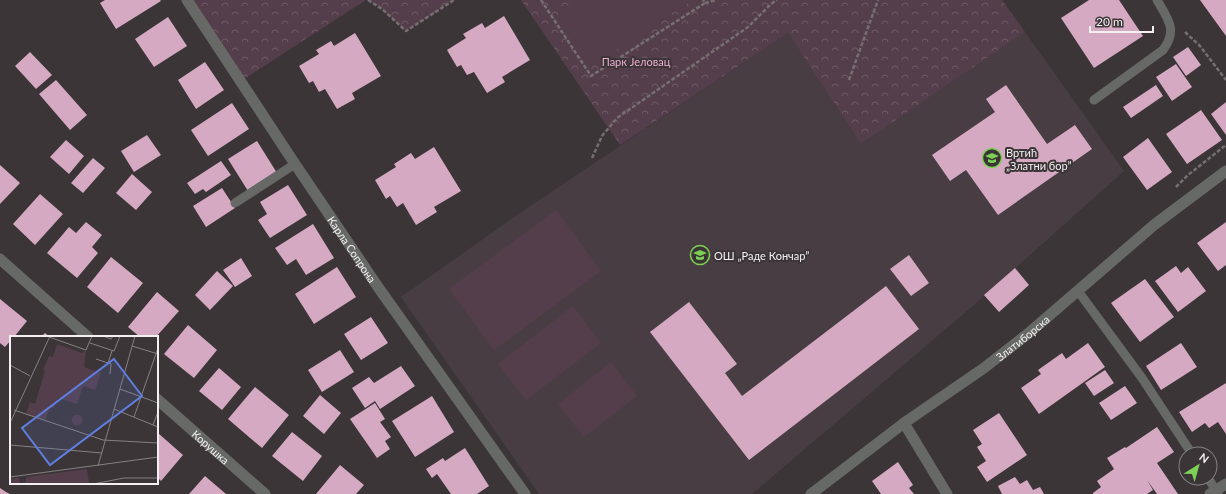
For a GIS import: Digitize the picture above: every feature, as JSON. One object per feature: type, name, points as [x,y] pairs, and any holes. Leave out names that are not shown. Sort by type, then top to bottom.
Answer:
[{"type":"street","name":"Карла Сопрона","points":[[187,0],[378,287],[525,494]]},
{"type":"street","name":"Златиборска","points":[[811,494],[904,423],[984,368],[1030,332],[1154,225],[1226,171]]},
{"type":"street","points":[[0,259],[87,336]]},
{"type":"street","name":"Корушка","points":[[158,400],[265,494]]},
{"type":"street","points":[[904,423],[947,494]]},
{"type":"street","points":[[1215,493],[1226,484]]},
{"type":"lane","points":[[1094,100],[1168,45],[1171,28],[1170,20],[1156,0]]},
{"type":"lane","points":[[235,203],[295,164]]},
{"type":"lane","points":[[1078,291],[1142,378],[1187,446]]},
{"type":"path","points":[[368,0],[382,9],[406,31],[454,0]]},
{"type":"path","points":[[541,0],[591,76],[705,3],[716,0]]},
{"type":"path","points":[[592,158],[602,136],[617,118],[748,27],[777,0]]},
{"type":"path","points":[[849,80],[878,0]]},
{"type":"path","points":[[1171,28],[1185,32],[1200,46],[1226,80]]},
{"type":"shaded area","name":"ОШ „Раде Кончар”","points":[[1025,32],[1124,171],[974,305],[752,494],[539,494],[401,297],[520,213],[788,33],[861,144]]},
{"type":"green space","points":[[187,0],[366,0],[241,81]]},
{"type":"green space","points":[[368,0],[454,0],[406,31],[382,9]]},
{"type":"green space","name":"Парк Јеловац","points":[[521,0],[1002,0],[1025,32],[861,144],[788,33],[620,145]]},
{"type":"green space","points":[[585,0],[692,0],[586,69],[554,20]]},
{"type":"green space","points":[[556,210],[601,271],[494,350],[449,289]]},
{"type":"green space","points":[[573,306],[601,343],[526,400],[498,364]]},
{"type":"green space","points":[[611,362],[637,396],[584,437],[558,404]]},
{"type":"building","points":[[105,0],[161,1],[116,29],[100,3]]},
{"type":"building","points":[[1089,0],[1119,0],[1143,36],[1094,68],[1061,18]]},
{"type":"building","points":[[1200,0],[1226,0],[1226,36]]},
{"type":"building","points":[[504,16],[530,60],[502,77],[505,82],[487,93],[474,72],[467,75],[461,65],[457,67],[447,50],[466,38],[463,34],[482,23],[485,28]]},
{"type":"building","points":[[168,17],[187,46],[154,67],[135,39]]},
{"type":"building","points":[[355,33],[381,76],[352,93],[355,99],[337,109],[325,89],[319,92],[313,81],[309,83],[299,66],[319,54],[316,50],[331,41],[334,46]]},
{"type":"building","points":[[1188,47],[1201,65],[1186,76],[1173,57]]},
{"type":"building","points":[[30,52],[52,75],[36,89],[15,66]]},
{"type":"building","points":[[205,62],[224,90],[196,109],[178,80]]},
{"type":"building","points":[[1176,64],[1192,87],[1172,101],[1156,77]]},
{"type":"building","points":[[56,80],[87,115],[70,130],[39,94]]},
{"type":"building","points":[[1006,85],[1047,144],[1075,125],[1092,149],[998,215],[966,170],[950,181],[932,155],[995,112],[986,99]]},
{"type":"building","points":[[1156,85],[1163,96],[1131,118],[1123,107]]},
{"type":"building","points":[[1226,102],[1226,135],[1211,114]]},
{"type":"building","points":[[232,103],[249,129],[208,156],[191,130]]},
{"type":"building","points":[[1201,110],[1222,140],[1187,164],[1166,134]]},
{"type":"building","points":[[147,135],[161,155],[134,172],[121,151]]},
{"type":"building","points":[[1148,138],[1172,172],[1147,190],[1123,157]]},
{"type":"building","points":[[66,140],[84,156],[69,174],[50,157]]},
{"type":"building","points":[[257,141],[277,173],[248,191],[228,159]]},
{"type":"building","points":[[434,147],[461,191],[434,207],[437,212],[416,225],[403,203],[397,207],[390,196],[386,199],[375,180],[396,167],[394,164],[411,153],[415,159]]},
{"type":"building","points":[[93,158],[105,168],[83,193],[71,183]]},
{"type":"building","points":[[221,161],[231,175],[206,192],[203,189],[195,194],[187,183]]},
{"type":"building","points":[[0,165],[20,183],[0,204]]},
{"type":"building","points":[[132,174],[152,192],[136,210],[116,193]]},
{"type":"building","points":[[288,185],[307,215],[270,238],[258,220],[267,214],[260,202]]},
{"type":"building","points":[[222,188],[235,208],[206,227],[193,206]]},
{"type":"building","points":[[40,194],[63,214],[35,245],[13,224]]},
{"type":"building","points":[[86,222],[102,235],[92,247],[98,253],[77,278],[47,253],[69,227],[76,233]]},
{"type":"building","points":[[1226,222],[1226,265],[1218,271],[1197,243]]},
{"type":"building","points":[[313,224],[334,258],[306,275],[296,259],[287,265],[275,248]]},
{"type":"building","points":[[909,255],[929,283],[911,296],[890,269]]},
{"type":"building","points":[[111,257],[143,283],[118,313],[87,287]]},
{"type":"building","points":[[241,258],[252,276],[235,287],[223,270]]},
{"type":"building","points":[[1176,266],[1181,273],[1188,267],[1206,291],[1178,312],[1155,281]]},
{"type":"building","points":[[337,267],[356,297],[314,324],[295,294]]},
{"type":"building","points":[[1015,268],[1029,285],[999,312],[984,295]]},
{"type":"building","points":[[217,271],[233,286],[210,310],[195,295]]},
{"type":"building","points":[[1145,279],[1174,317],[1140,342],[1111,303]]},
{"type":"building","points":[[886,286],[919,329],[749,460],[650,332],[689,302],[737,364],[725,373],[742,396]]},
{"type":"building","points":[[157,292],[179,311],[157,336],[139,336],[128,327]]},
{"type":"building","points":[[0,299],[27,321],[15,336],[10,336],[10,341],[5,347],[0,343]]},
{"type":"building","points":[[371,317],[388,343],[361,360],[344,334]]},
{"type":"building","points":[[188,325],[217,350],[194,378],[164,354]]},
{"type":"building","points":[[45,333],[49,336],[42,336]]},
{"type":"building","points":[[1088,343],[1105,367],[1039,414],[1021,388],[1041,374],[1038,370],[1062,353],[1066,359]]},
{"type":"building","points":[[1181,343],[1197,367],[1161,390],[1146,366]]},
{"type":"building","points":[[340,350],[354,372],[322,392],[308,370]]},
{"type":"building","points":[[401,366],[415,386],[380,409],[375,401],[365,408],[352,388],[369,377],[374,383]]},
{"type":"building","points":[[219,368],[241,387],[222,410],[199,391]]},
{"type":"building","points":[[1105,370],[1114,383],[1094,396],[1085,383]]},
{"type":"building","points":[[1226,383],[1226,434],[1218,422],[1209,428],[1205,423],[1192,432],[1179,412]]},
{"type":"building","points":[[1125,386],[1137,403],[1111,420],[1099,403]]},
{"type":"building","points":[[255,387],[289,415],[262,448],[228,419]]},
{"type":"building","points":[[320,395],[341,413],[324,434],[303,416]]},
{"type":"building","points":[[432,396],[454,432],[415,457],[392,421]]},
{"type":"building","points":[[375,403],[385,419],[380,422],[391,437],[385,441],[390,449],[377,458],[350,419]]},
{"type":"building","points":[[999,413],[1027,455],[987,482],[977,467],[986,461],[977,447],[982,444],[973,430]]},
{"type":"building","points":[[1157,427],[1174,452],[1157,463],[1178,494],[1157,494],[1147,480],[1153,490],[1147,494],[1093,494],[1101,487],[1097,481],[1114,469],[1107,458],[1125,447],[1126,448]]},
{"type":"building","points":[[292,432],[322,456],[303,481],[272,456]]},
{"type":"building","points":[[158,433],[183,455],[161,481],[158,478]]},
{"type":"building","points":[[465,448],[489,486],[477,494],[451,494],[437,474],[432,478],[426,469],[443,458],[445,461]]},
{"type":"building","points":[[898,462],[913,485],[909,488],[914,494],[881,494],[872,481]]},
{"type":"building","points":[[340,465],[364,485],[356,494],[316,494]]},
{"type":"building","points":[[205,476],[226,494],[189,494]]},
{"type":"building","points":[[1015,477],[1020,484],[1027,480],[1033,490],[1040,487],[1044,494],[1002,494],[998,486]]},
{"type":"building","points":[[0,488],[6,492],[10,494],[0,494]]},
{"type":"place","name":"Вртић „Златни бор”","points":[[992,158]]},
{"type":"place","name":"ОШ „Раде Кончар”","points":[[700,255]]}]
